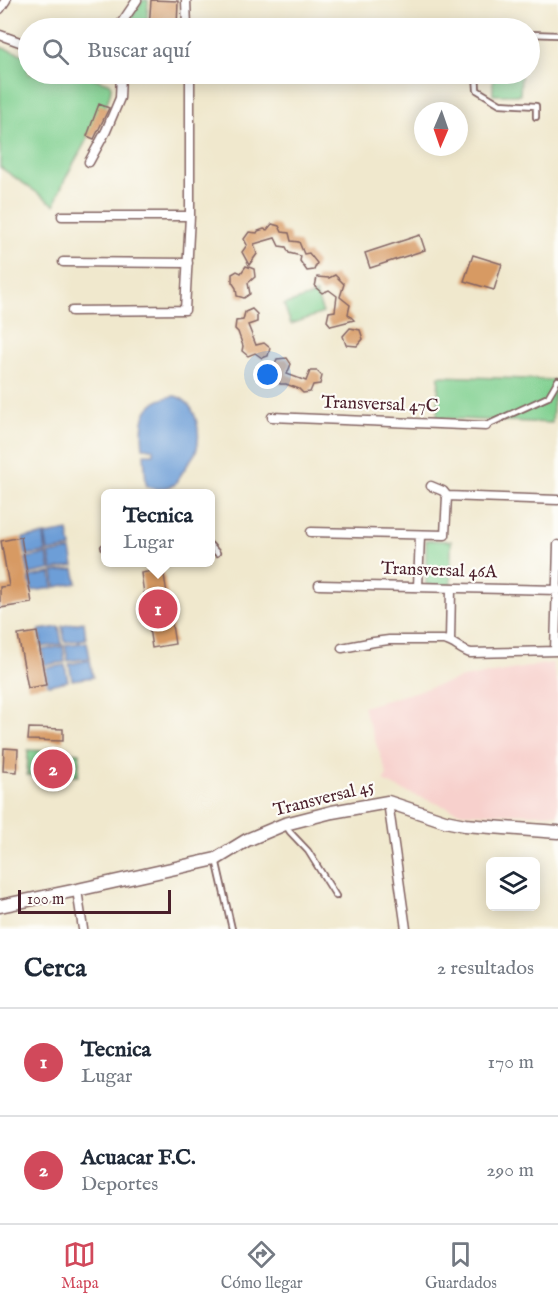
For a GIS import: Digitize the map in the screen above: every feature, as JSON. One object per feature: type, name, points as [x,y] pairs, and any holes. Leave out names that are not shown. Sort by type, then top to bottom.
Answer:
[{"type":"street","points":[[0,9],[6,0]]},
{"type":"street","points":[[125,18],[137,0]]},
{"type":"street","points":[[186,0],[187,18]]},
{"type":"street","points":[[0,35],[18,41]]},
{"type":"street","points":[[89,162],[120,98],[121,84]]},
{"type":"street","points":[[72,310],[185,310],[190,216],[190,84]]},
{"type":"street","points":[[62,216],[190,216]]},
{"type":"street","points":[[63,262],[188,263]]},
{"type":"street","name":"Transversal 47C","points":[[272,417],[486,426]]},
{"type":"street","points":[[311,532],[445,536],[447,496],[443,491],[431,486]]},
{"type":"street","points":[[447,496],[558,500]]},
{"type":"street","points":[[418,587],[420,535]]},
{"type":"street","points":[[342,648],[389,640],[450,641],[471,653],[556,651],[558,545]]},
{"type":"street","name":"Transversal 46A","points":[[319,585],[557,590]]},
{"type":"street","points":[[450,641],[451,589]]},
{"type":"street","points":[[388,802],[406,929]]},
{"type":"street","name":"Transversal 45","points":[[0,906],[216,859],[248,840],[285,824],[332,812],[388,802],[445,821],[465,825],[558,832]]},
{"type":"street","points":[[77,890],[83,929]]},
{"type":"lane","points":[[540,34],[558,35]]},
{"type":"lane","points":[[477,84],[477,90],[500,105],[536,106],[536,117]]},
{"type":"lane","points":[[486,426],[548,397],[558,380]]},
{"type":"lane","points":[[215,550],[218,553]]},
{"type":"lane","points":[[285,824],[308,851],[336,896]]},
{"type":"lane","points":[[216,859],[232,929]]},
{"type":"shaded area","points":[[552,663],[558,685],[558,814],[462,813],[383,781],[387,774],[363,707],[463,678]]},
{"type":"green space","points":[[143,0],[148,0],[147,18],[131,18]]},
{"type":"green space","points":[[0,47],[18,53],[18,84],[111,84],[109,98],[87,136],[55,205],[0,167]]},
{"type":"green space","points":[[493,84],[521,84],[520,95],[493,95]]},
{"type":"green space","points":[[316,294],[323,313],[291,324],[284,305]]},
{"type":"green space","points":[[439,376],[555,380],[552,423],[437,418]]},
{"type":"green space","points":[[426,540],[451,541],[451,585],[426,585]]},
{"type":"green space","points":[[28,750],[80,753],[78,776],[27,775]]},
{"type":"water","points":[[175,396],[188,405],[196,419],[198,444],[196,452],[174,485],[159,489],[151,488],[146,483],[144,454],[153,454],[153,449],[143,448],[143,420],[150,407],[156,402]]},
{"type":"water","points":[[68,531],[71,548],[48,552],[45,535]]},
{"type":"water","points":[[44,535],[46,552],[26,555],[23,538]]},
{"type":"water","points":[[71,550],[74,566],[52,570],[49,554]]},
{"type":"water","points":[[47,554],[50,570],[29,574],[26,558]]},
{"type":"water","points":[[74,569],[77,583],[55,587],[53,572]]},
{"type":"water","points":[[51,573],[53,588],[32,591],[29,577]]},
{"type":"water","points":[[84,622],[86,639],[65,642],[62,626]]},
{"type":"water","points":[[59,627],[62,644],[42,647],[39,630]]},
{"type":"water","points":[[87,642],[90,658],[68,661],[65,645]]},
{"type":"water","points":[[63,646],[65,662],[45,665],[42,650]]},
{"type":"water","points":[[90,660],[93,677],[72,680],[69,664]]},
{"type":"water","points":[[65,665],[68,681],[48,685],[45,668]]},
{"type":"building","points":[[151,0],[178,1],[177,18],[150,18]]},
{"type":"building","points":[[99,104],[109,108],[94,139],[87,136]]},
{"type":"building","points":[[272,224],[279,226],[282,232],[289,233],[291,241],[299,242],[304,254],[309,253],[317,263],[314,270],[307,271],[300,261],[301,256],[289,253],[286,247],[279,246],[275,238],[254,244],[257,254],[249,265],[242,252],[247,245],[244,239],[249,232],[257,233],[264,229],[267,230]]},
{"type":"building","points":[[420,235],[425,250],[370,268],[365,253]]},
{"type":"building","points":[[473,255],[502,264],[494,290],[464,281]]},
{"type":"building","points":[[246,266],[254,269],[255,277],[248,283],[250,294],[244,298],[237,296],[232,274],[237,271],[241,273]]},
{"type":"building","points":[[335,275],[344,284],[340,297],[350,305],[348,314],[354,320],[331,326],[327,321],[329,312],[335,311],[337,296],[329,290],[322,293],[315,287],[317,277],[329,278]]},
{"type":"building","points":[[252,309],[257,314],[257,322],[248,325],[256,345],[264,343],[270,348],[268,356],[262,358],[255,353],[248,356],[242,351],[243,346],[235,329],[236,321],[243,320],[245,312]]},
{"type":"building","points":[[350,328],[360,330],[363,339],[357,346],[346,345],[343,336]]},
{"type":"building","points":[[287,358],[291,364],[287,374],[306,381],[310,371],[317,371],[322,376],[320,384],[313,385],[310,392],[303,393],[299,389],[280,384],[277,379],[278,372],[274,366],[277,359]]},
{"type":"building","points":[[21,537],[32,603],[0,608],[0,587],[9,586],[1,541]]},
{"type":"building","points":[[163,569],[175,644],[152,648],[141,573]]},
{"type":"building","points":[[37,632],[46,685],[28,688],[18,635]]},
{"type":"building","points":[[29,728],[63,729],[63,741],[28,740]]},
{"type":"building","points":[[4,748],[18,749],[17,772],[3,771]]},
{"type":"place","name":"Tecnica","points":[[158,609]]},
{"type":"place","name":"Acuacar F.C.","points":[[53,769]]}]
